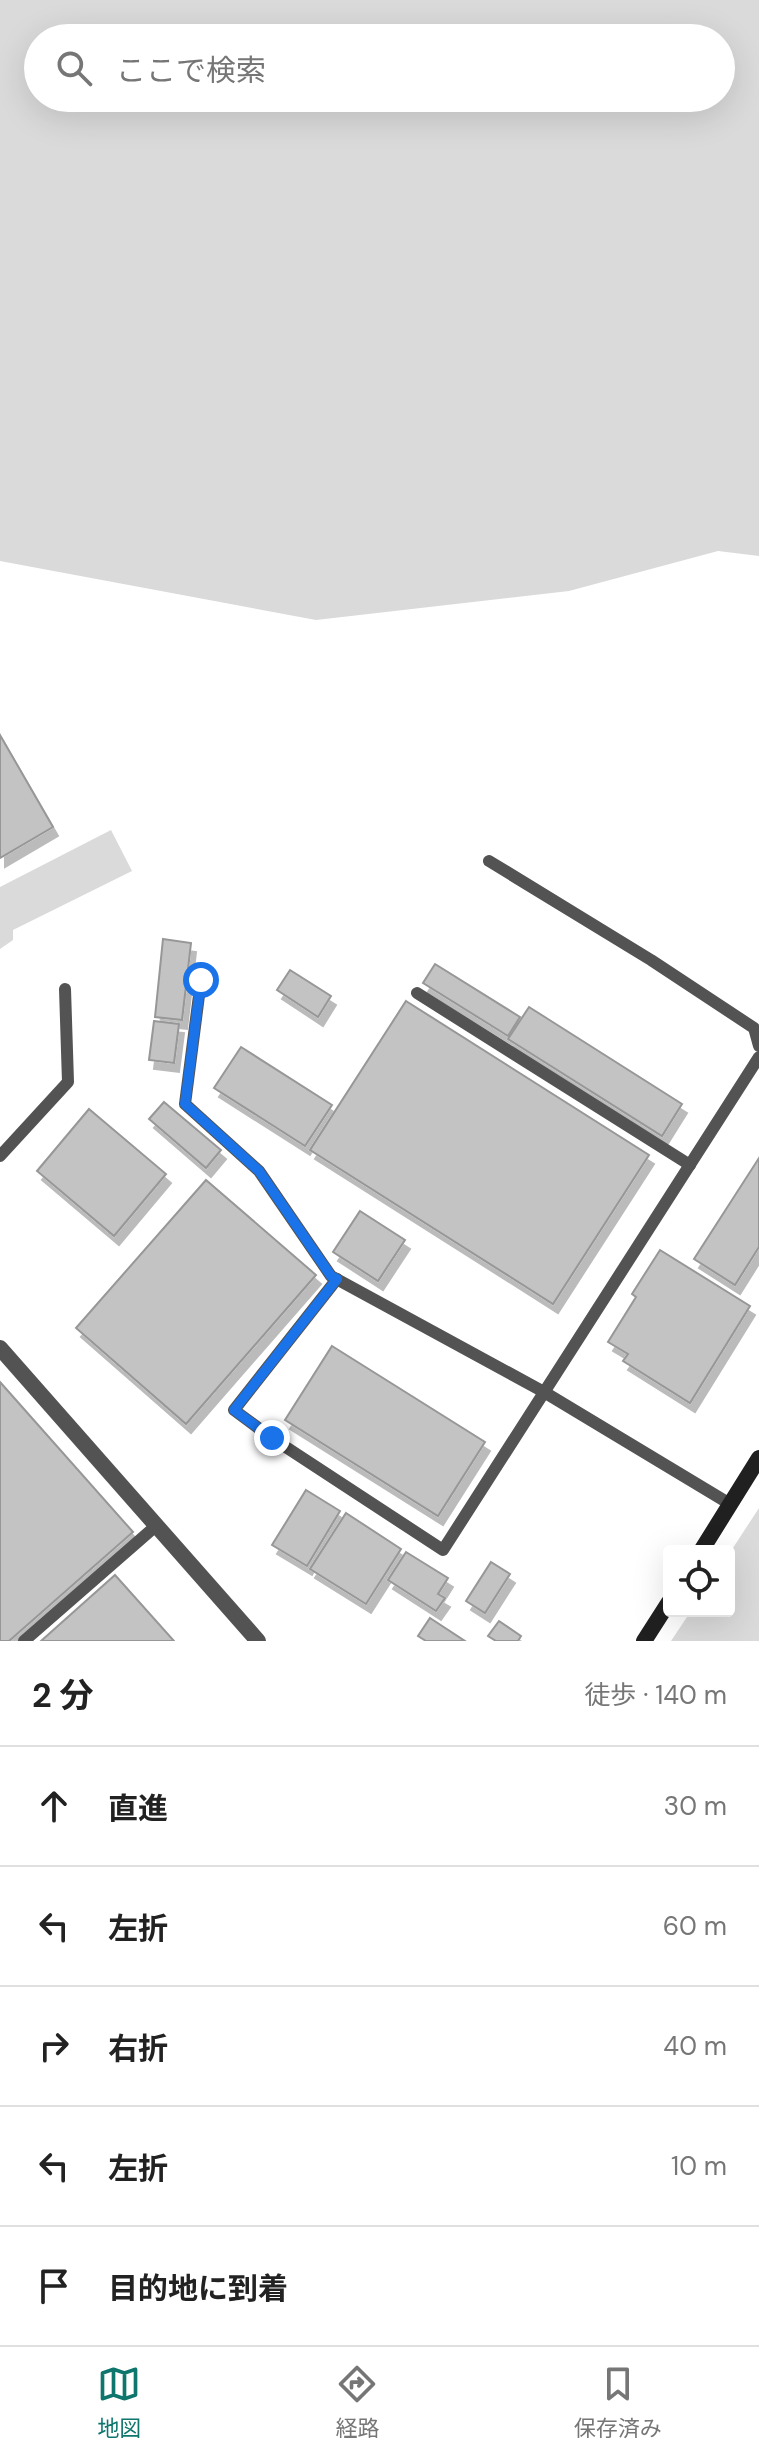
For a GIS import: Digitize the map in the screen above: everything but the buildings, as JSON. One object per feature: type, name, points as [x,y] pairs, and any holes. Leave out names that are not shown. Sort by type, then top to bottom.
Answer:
[{"type":"main road","points":[[705,1545],[759,1458]]},
{"type":"main road","points":[[644,1641],[663,1611]]},
{"type":"street","points":[[0,1348],[258,1641]]},
{"type":"lane","points":[[489,861],[651,960],[754,1028],[759,1046]]},
{"type":"lane","points":[[201,980],[185,1104],[259,1171],[331,1276],[544,1392],[730,1504]]},
{"type":"lane","points":[[0,1156],[68,1082],[65,989]]},
{"type":"lane","points":[[417,993],[690,1165]]},
{"type":"lane","points":[[337,1279],[234,1410],[443,1550],[759,1057]]},
{"type":"lane","points":[[24,1641],[157,1525]]},
{"type":"shaded area","points":[[0,0],[759,0],[759,556],[718,551],[569,591],[316,620],[0,561]]},
{"type":"shaded area","points":[[111,830],[132,871],[13,930],[13,940],[0,949],[0,887]]},
{"type":"shaded area","points":[[759,1508],[759,1641],[671,1641],[687,1617],[735,1617],[735,1545]]},
{"type":"route","points":[[201,980],[185,1104],[259,1171],[331,1276],[337,1279],[234,1410],[272,1438]]}]
